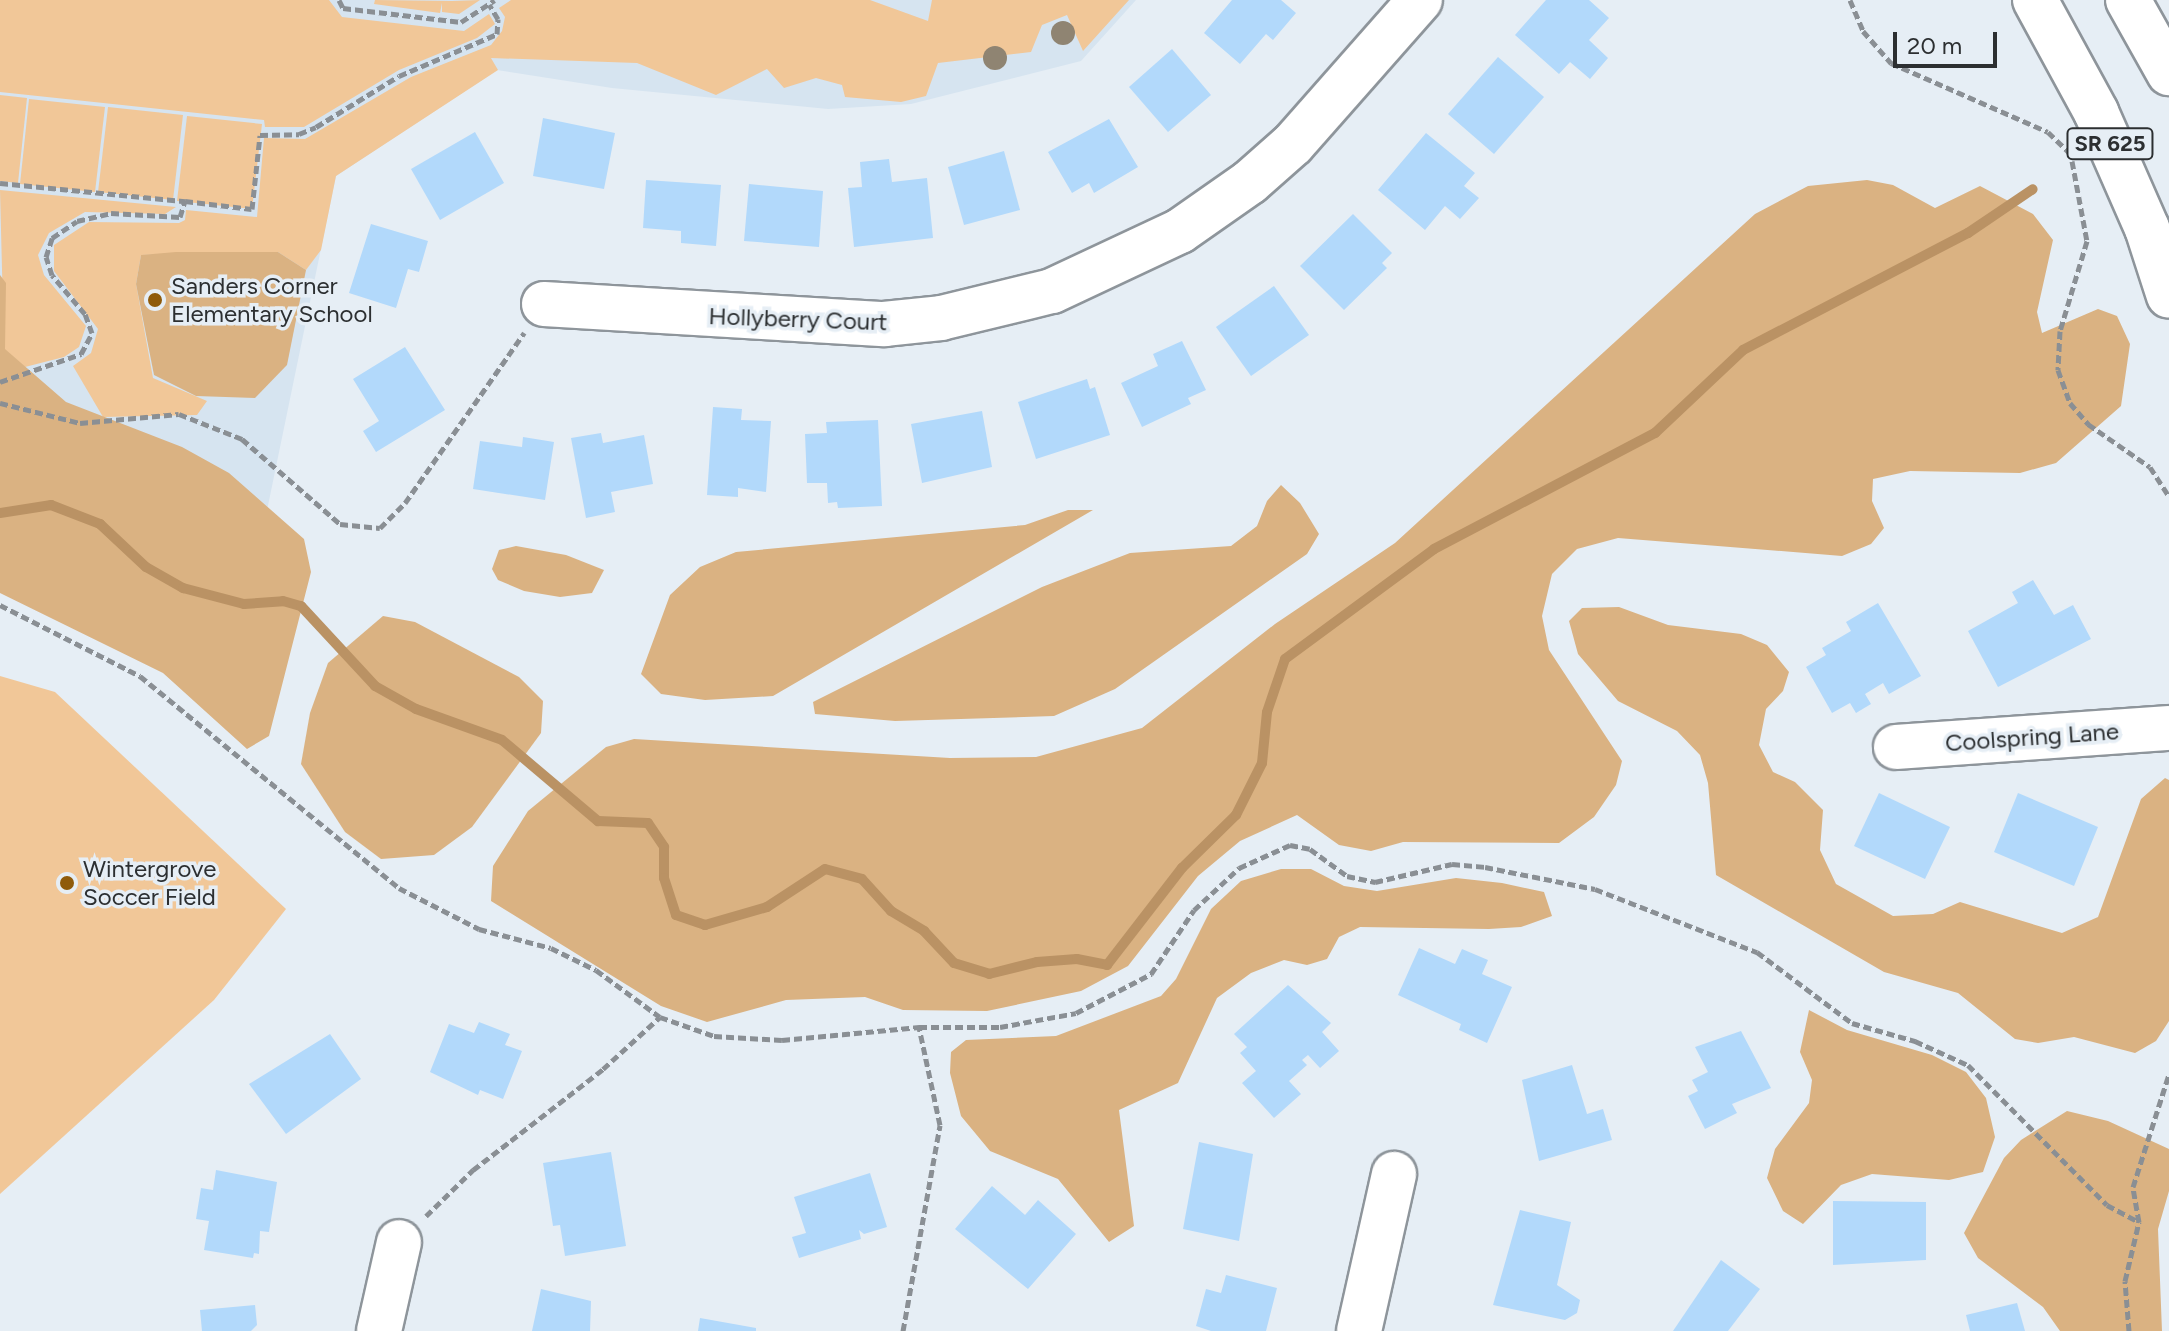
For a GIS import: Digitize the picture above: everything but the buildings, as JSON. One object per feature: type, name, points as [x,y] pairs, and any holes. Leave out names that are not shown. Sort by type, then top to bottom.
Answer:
[{"type":"street","name":"Hollyberry Court","points":[[544,304],[884,324],[955,315],[1052,291],[1180,231],[1250,182],[1293,144],[1420,0]]},
{"type":"street","name":"SR 625","points":[[2035,0],[2096,112],[2147,228],[2169,296]]},
{"type":"street","points":[[2128,0],[2169,73]]},
{"type":"street","name":"Coolspring Lane","points":[[1896,747],[2169,728]]},
{"type":"street","points":[[1359,1331],[1394,1174]]},
{"type":"street","points":[[379,1331],[399,1242]]},
{"type":"path","points":[[0,183],[252,209],[260,135],[299,134],[316,127],[399,76],[497,34],[498,19],[492,2],[461,22],[343,8],[339,0]]},
{"type":"path","points":[[1850,0],[1863,31],[1891,63],[2048,132],[2070,154],[2087,241],[2060,331],[2058,370],[2070,403],[2088,424],[2150,467],[2169,496]]},
{"type":"path","points":[[0,382],[81,354],[92,333],[85,314],[52,275],[46,257],[52,238],[77,221],[111,213],[180,217],[185,201]]},
{"type":"path","points":[[0,403],[24,413],[80,423],[179,414],[242,439],[340,524],[380,528],[405,503],[544,304]]},
{"type":"path","points":[[0,605],[140,676],[210,739],[399,888],[479,929],[551,948],[596,970],[660,1017],[714,1036],[782,1040],[919,1027],[1000,1027],[1076,1013],[1151,974],[1194,910],[1239,868],[1279,848],[1310,849],[1347,876],[1375,882],[1452,864],[1545,876],[1595,889],[1757,952],[1852,1023],[1915,1041],[1968,1065],[2107,1205],[2139,1222]]},
{"type":"path","points":[[399,1242],[473,1170],[603,1069],[660,1017]]},
{"type":"path","points":[[903,1331],[940,1125],[919,1027]]},
{"type":"path","points":[[2129,1331],[2125,1281],[2139,1222],[2133,1187],[2169,1074]]},
{"type":"shaded area","name":"Sanders Corner Elementary School","points":[[0,0],[1136,0],[1081,61],[911,104],[828,109],[612,88],[497,70],[336,176],[258,554],[0,375]]},
{"type":"shaded area","points":[[0,0],[329,0],[342,17],[464,31],[489,14],[495,24],[477,38],[399,70],[304,127],[265,127],[264,120],[0,92]]},
{"type":"shaded area","points":[[375,0],[480,0],[459,14],[442,12],[442,3],[440,13],[374,4]]},
{"type":"shaded area","points":[[511,0],[870,0],[928,21],[932,0],[1129,0],[1083,51],[1067,15],[1042,25],[1031,52],[938,63],[926,96],[901,102],[845,97],[842,85],[816,78],[784,88],[767,69],[716,95],[637,63],[491,58],[498,70],[336,176],[321,250],[306,270],[278,252],[141,255],[136,284],[153,378],[207,401],[197,415],[103,417],[73,366],[91,353],[98,329],[54,271],[54,245],[89,222],[179,223],[185,220],[186,210],[257,217],[264,138],[305,139],[411,77],[491,45],[502,31],[505,17],[499,8]]},
{"type":"shaded area","points":[[0,95],[27,98],[18,183],[0,181]]},
{"type":"shaded area","points":[[29,99],[105,107],[95,192],[20,184]]},
{"type":"shaded area","points":[[108,107],[183,115],[173,200],[98,192]]},
{"type":"shaded area","points":[[187,116],[262,124],[252,209],[177,201]]},
{"type":"shaded area","points":[[1867,180],[1893,185],[1935,208],[1980,186],[2033,214],[2053,240],[2037,312],[2042,333],[2098,309],[2117,316],[2130,344],[2121,406],[2056,463],[2020,473],[1910,471],[1873,479],[1872,501],[1884,528],[1871,544],[1842,556],[1618,538],[1577,549],[1552,574],[1542,616],[1549,650],[1622,761],[1616,785],[1594,817],[1559,843],[1403,842],[1371,851],[1339,845],[1297,815],[1240,841],[1198,876],[1128,966],[1081,991],[987,1011],[903,1010],[865,997],[786,1000],[707,1022],[661,1006],[491,901],[493,866],[528,811],[606,747],[634,739],[950,758],[1036,757],[1142,728],[1275,624],[1395,543],[1755,214],[1808,186]]},
{"type":"shaded area","points":[[0,190],[176,207],[165,214],[85,212],[49,233],[38,255],[44,275],[86,326],[79,347],[64,357],[25,367],[4,349]]},
{"type":"shaded area","points":[[278,252],[306,270],[287,365],[255,398],[196,396],[154,375],[136,284],[141,255]]},
{"type":"shaded area","points":[[0,275],[6,283],[5,349],[66,402],[182,447],[229,473],[304,539],[311,572],[269,736],[247,749],[163,673],[0,593]]},
{"type":"shaded area","points":[[1281,485],[1300,503],[1319,534],[1307,554],[1115,689],[1054,716],[895,721],[815,714],[813,702],[1042,587],[1130,553],[1231,546],[1257,526],[1267,501]]},
{"type":"shaded area","points":[[1068,510],[1093,510],[773,696],[705,700],[661,694],[641,674],[670,595],[700,567],[736,552],[1025,525]]},
{"type":"shaded area","points":[[516,546],[566,555],[604,570],[592,593],[560,597],[524,591],[498,580],[492,569],[499,550]]},
{"type":"shaded area","points":[[1619,607],[1668,625],[1741,634],[1767,645],[1789,672],[1783,691],[1766,709],[1759,745],[1773,772],[1795,782],[1823,810],[1820,850],[1836,884],[1893,916],[1933,914],[1960,902],[2062,933],[2098,917],[2141,799],[2165,778],[2169,780],[2169,1021],[2156,1041],[2135,1053],[2074,1037],[2038,1043],[2015,1039],[1958,993],[1884,972],[1716,875],[1708,783],[1700,755],[1677,731],[1618,701],[1578,654],[1569,621],[1582,608]]},
{"type":"shaded area","points":[[383,616],[415,622],[519,677],[543,701],[541,733],[472,827],[434,855],[381,859],[345,832],[301,764],[310,713],[328,663]]},
{"type":"shaded area","points":[[0,676],[55,692],[286,909],[214,1000],[0,1194]]},
{"type":"shaded area","points":[[1281,869],[1311,869],[1344,886],[1377,891],[1456,878],[1502,883],[1544,892],[1552,916],[1521,927],[1489,929],[1360,927],[1339,937],[1327,959],[1307,965],[1284,960],[1251,973],[1217,998],[1178,1083],[1119,1110],[1134,1226],[1109,1242],[1058,1179],[990,1151],[961,1116],[950,1073],[951,1052],[966,1040],[1056,1036],[1161,996],[1176,979],[1211,909],[1241,881]]},
{"type":"shaded area","points":[[1809,1010],[1847,1030],[1932,1055],[1966,1072],[1986,1098],[1995,1137],[1983,1172],[1949,1180],[1872,1174],[1841,1185],[1803,1224],[1783,1211],[1767,1178],[1775,1149],[1809,1103],[1812,1080],[1800,1052]]},
{"type":"shaded area","points":[[2067,1111],[2108,1121],[2169,1149],[2169,1191],[2158,1229],[2162,1331],[2060,1331],[2043,1307],[1978,1258],[1964,1233],[2004,1158],[2021,1140]]},
{"type":"waterway","points":[[0,513],[51,505],[100,524],[146,567],[183,588],[244,604],[283,601],[301,606],[375,686],[416,709],[502,740],[598,821],[648,823],[664,847],[664,878],[676,915],[705,925],[767,907],[825,869],[862,879],[891,911],[924,931],[954,963],[989,974],[1037,962],[1077,959],[1107,965],[1182,868],[1236,815],[1262,763],[1267,712],[1285,659],[1434,549],[1655,433],[1743,350],[1968,233],[2033,189]]},
{"type":"place","name":"Sanders Corner Elementary School","points":[[155,300]]},
{"type":"place","name":"Wintergrove Soccer Field","points":[[67,883]]}]
